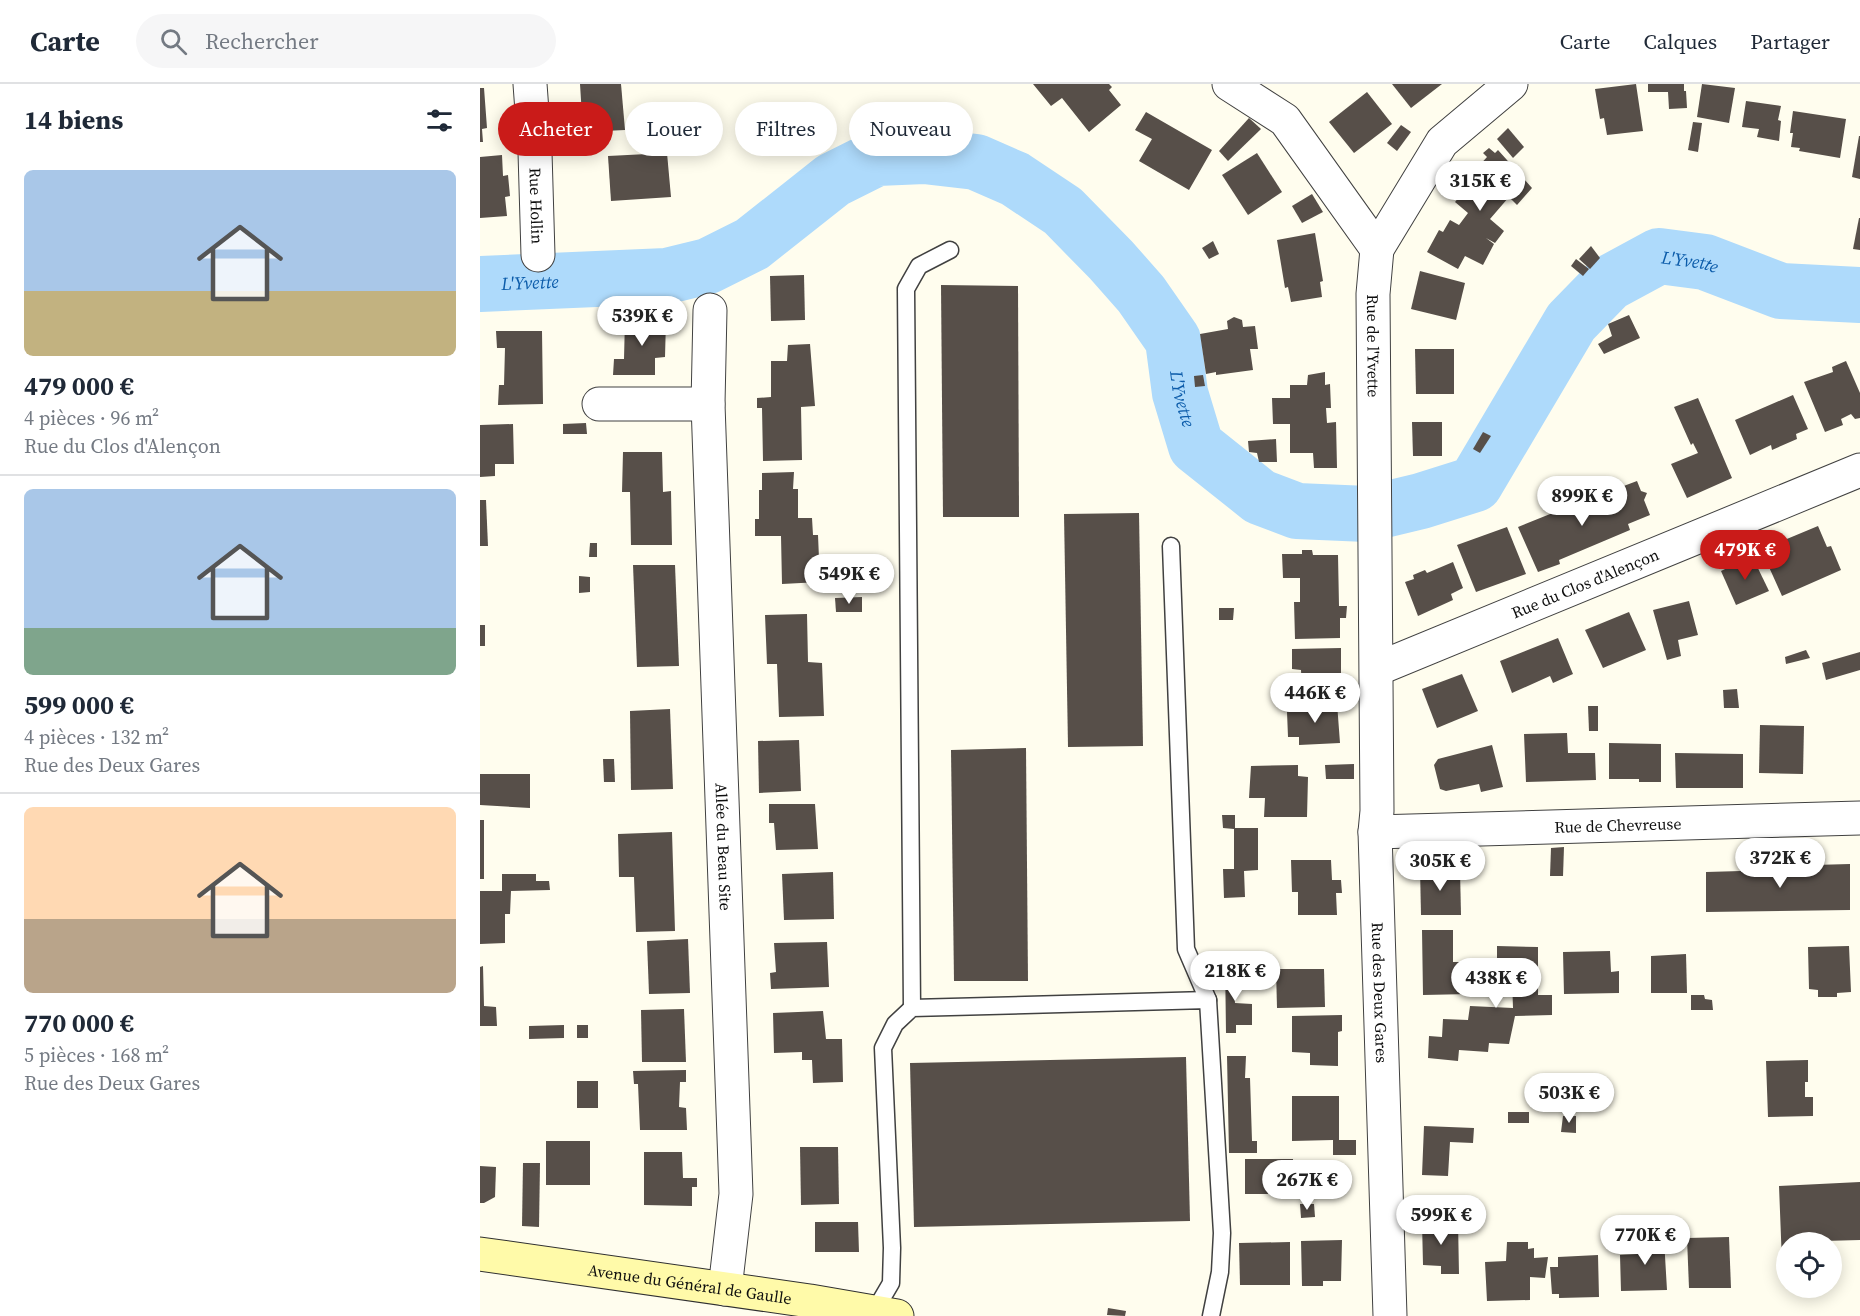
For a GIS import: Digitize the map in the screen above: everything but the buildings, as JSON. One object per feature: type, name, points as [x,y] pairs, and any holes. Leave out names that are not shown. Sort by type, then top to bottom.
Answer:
[{"type":"main road","name":"Avenue du Général de Gaulle","points":[[480,1254],[725,1289],[881,1315]]},
{"type":"street","name":"Rue Hollin","points":[[530,84],[535,152],[538,255]]},
{"type":"street","points":[[1229,84],[1285,120],[1377,249],[1442,142],[1511,84]]},
{"type":"street","name":"Rue de l'Yvette","points":[[1377,249],[1373,294],[1377,669]]},
{"type":"street","name":"Allée du Beau Site","points":[[710,310],[708,404],[736,1194],[725,1289]]},
{"type":"street","points":[[599,405],[708,404]]},
{"type":"street","name":"Rue du Clos d'Alençon","points":[[1377,669],[1860,470]]},
{"type":"street","name":"Rue des Deux Gares","points":[[1377,669],[1375,832],[1390,1316]]},
{"type":"street","name":"Rue de Chevreuse","points":[[1375,832],[1860,819]]},
{"type":"lane","points":[[912,1008],[906,289],[919,266],[950,250]]},
{"type":"lane","points":[[1171,546],[1186,949],[1208,1000],[1222,1233],[1220,1272],[1211,1316]]},
{"type":"lane","points":[[881,1315],[891,1283],[892,1259],[883,1048],[896,1024],[912,1008],[1208,1000]]},
{"type":"waterway","name":"L'Yvette","points":[[480,284],[667,276],[708,266],[752,244],[833,180],[877,158],[924,156],[976,162],[1015,179],[1063,211],[1141,294],[1173,340],[1180,393],[1196,446],[1260,497],[1297,511],[1367,514],[1421,501],[1475,484],[1571,322],[1609,283],[1659,256],[1705,262],[1781,291],[1860,295]]}]
